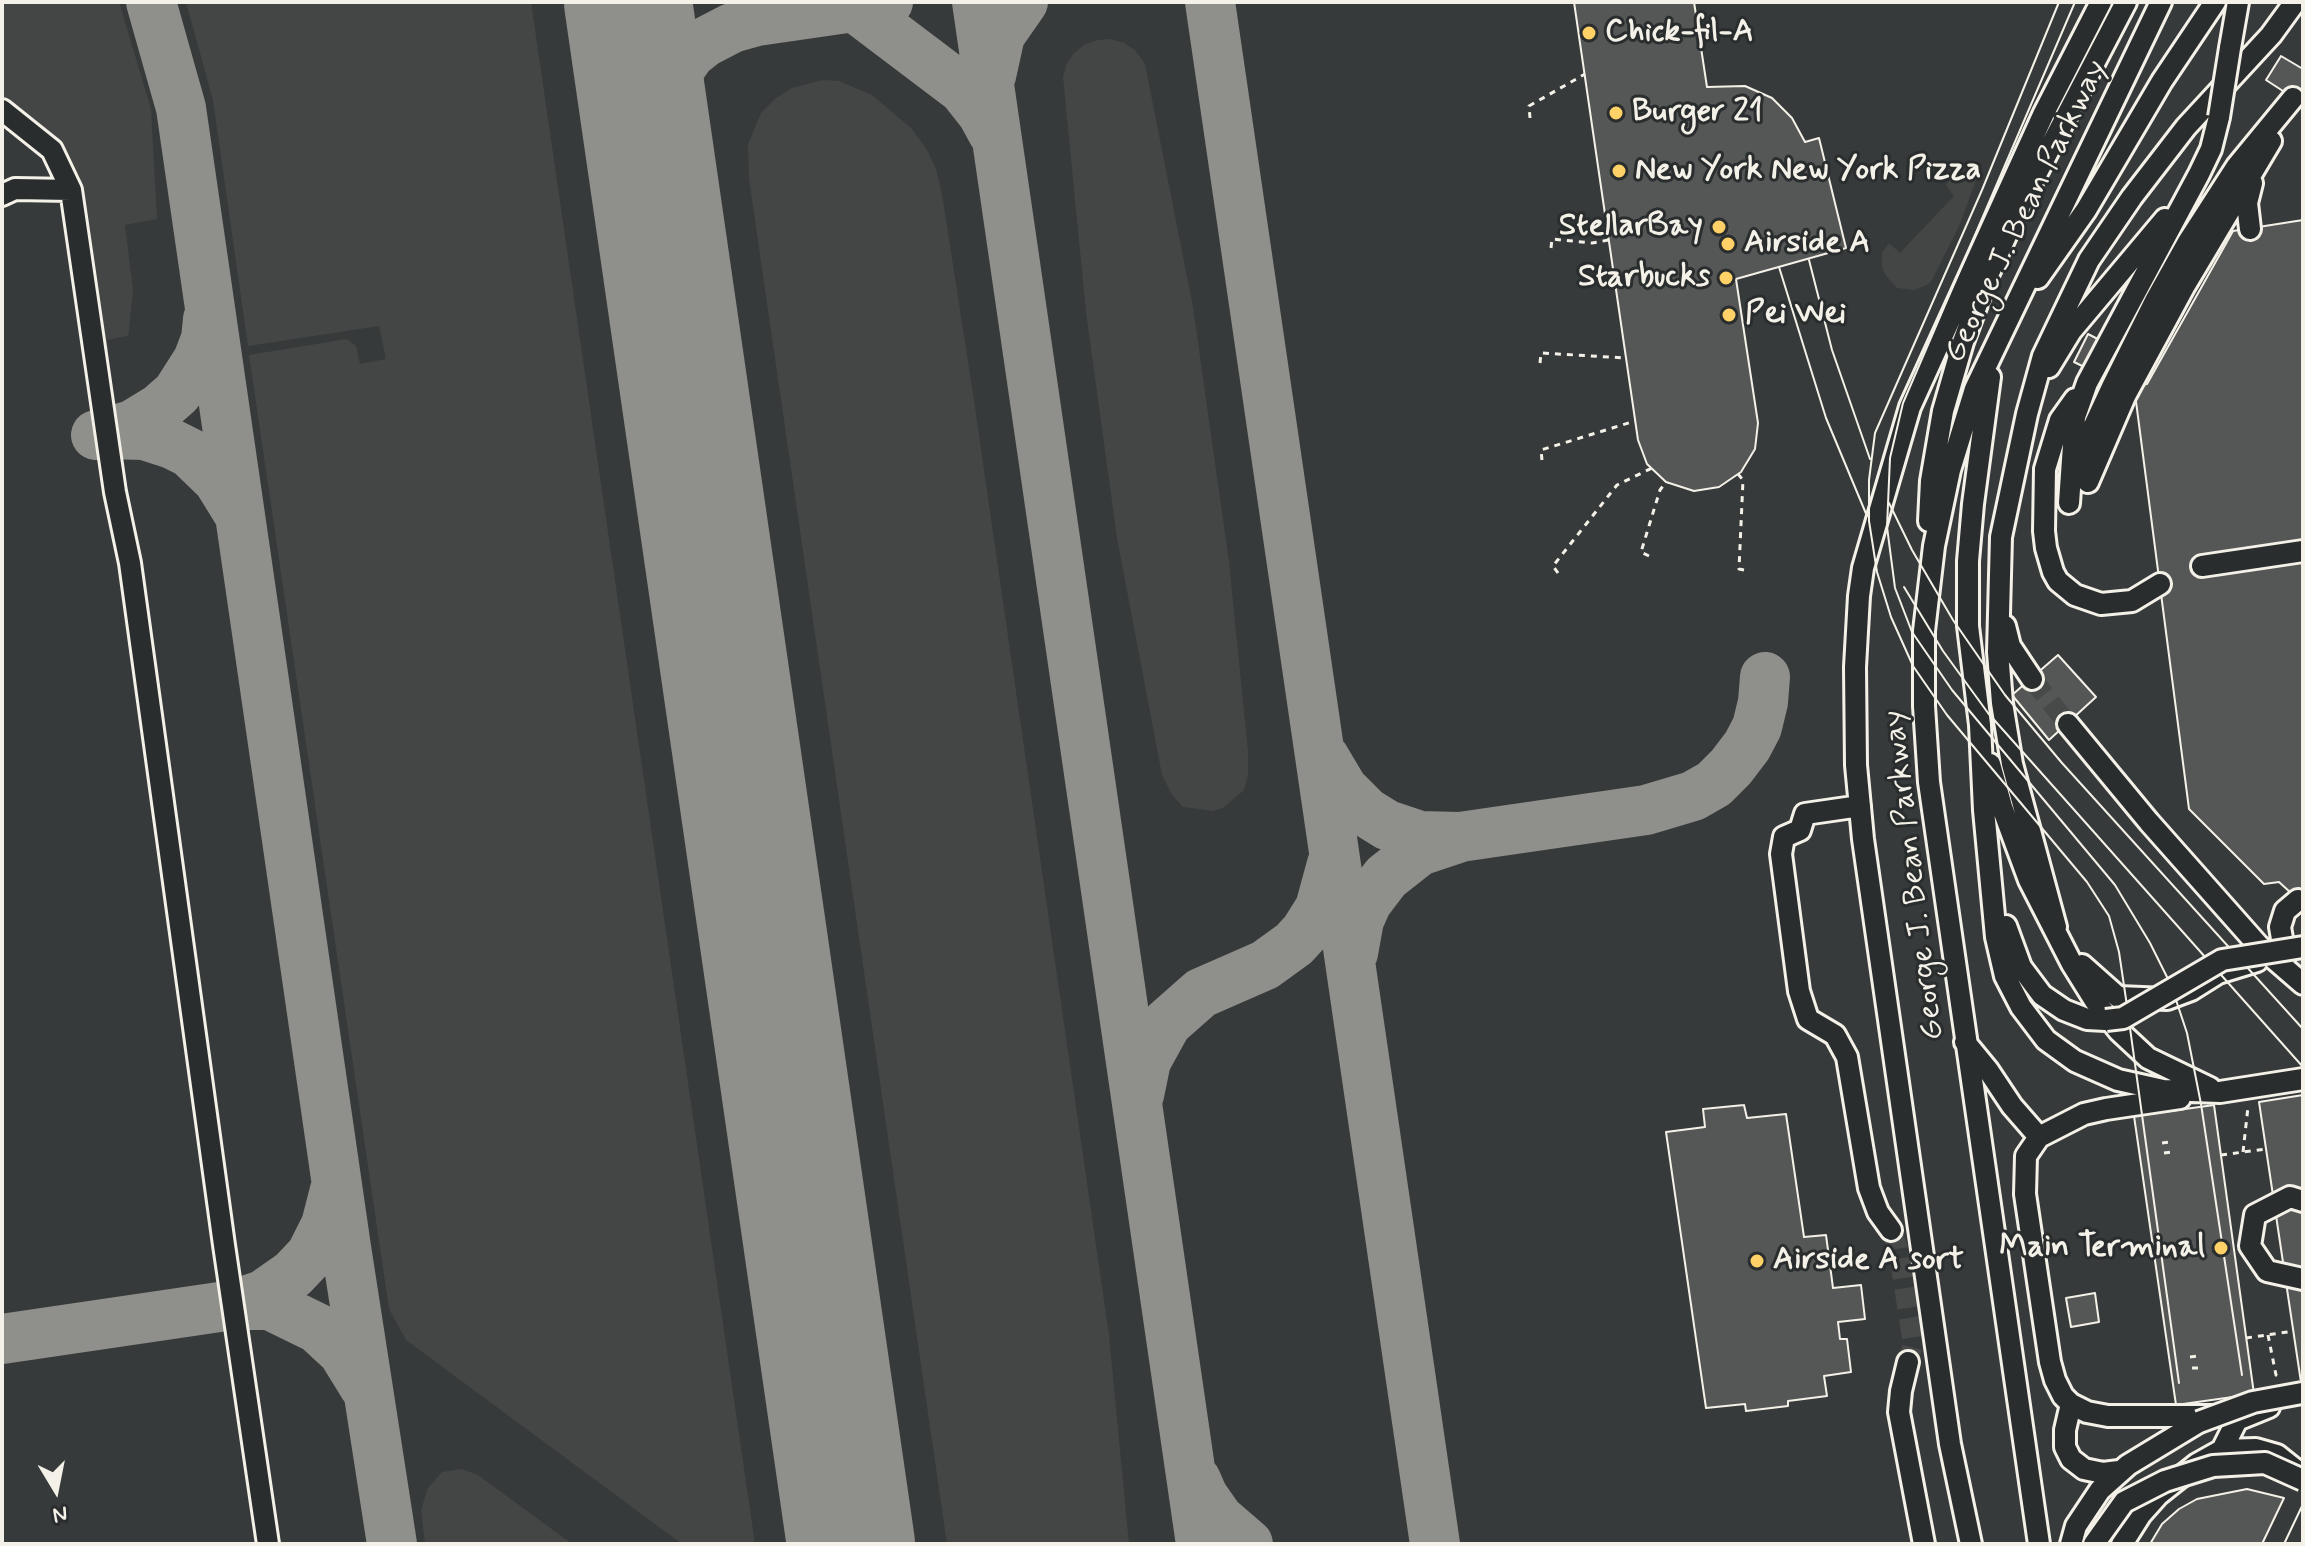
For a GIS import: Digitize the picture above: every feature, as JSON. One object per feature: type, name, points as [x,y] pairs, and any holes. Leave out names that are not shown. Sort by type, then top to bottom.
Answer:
[{"type":"street","points":[[1971,1544],[1950,1444],[1860,806],[1856,765],[1855,667],[1863,568],[1910,407],[2044,113],[2101,2]]},
{"type":"street","points":[[1924,631],[1931,481],[1943,411],[1963,342],[1987,277],[2020,205],[2126,2]]},
{"type":"street","name":"George J. Bean Parkway","points":[[2039,1544],[1929,782],[1924,706],[1924,631],[1934,546],[1950,470],[1975,389],[2161,2]]},
{"type":"street","points":[[2004,327],[2086,210],[2162,81],[2215,2]]},
{"type":"street","points":[[2160,584],[2132,601],[2101,604],[2087,601],[2058,581],[2049,562],[2043,515],[2045,469],[2060,420],[2087,383],[2211,149],[2238,2]]},
{"type":"street","points":[[2056,927],[2012,764],[1998,652],[2005,513],[2027,414],[2043,356],[2089,260],[2186,127],[2271,35],[2295,2]]},
{"type":"street","points":[[2069,503],[2184,287],[2294,98],[2237,166],[2188,242],[2155,301],[2085,445],[2080,481]]},
{"type":"street","points":[[2,110],[52,150],[71,190],[115,492],[130,563],[268,1544]]},
{"type":"street","points":[[2250,229],[2247,203],[2257,164]]},
{"type":"street","points":[[2027,414],[2047,369],[2071,331],[2168,216],[2199,174]]},
{"type":"street","points":[[2,195],[15,189],[71,190]]},
{"type":"street","points":[[1994,349],[1974,492],[1968,561],[1968,626],[1980,725],[1996,937],[2005,976],[2021,1007],[2046,1040],[2075,1061],[2118,1080],[2163,1090],[2220,1092],[2265,1087]]},
{"type":"street","points":[[2080,481],[2075,417],[2087,383]]},
{"type":"street","points":[[2202,566],[2303,551]]},
{"type":"street","points":[[2000,567],[2004,621],[2010,646],[2032,679]]},
{"type":"street","points":[[2068,724],[2149,822],[2258,945],[2303,984]]},
{"type":"street","points":[[1980,725],[2002,807],[2029,880],[2095,1001],[2119,1031],[2148,1058],[2222,1094]]},
{"type":"street","points":[[1860,806],[1805,814],[1800,830],[1784,837],[1781,854],[1799,991],[1808,1019],[1835,1035],[1847,1057],[1869,1188],[1878,1212],[1891,1230]]},
{"type":"street","points":[[2297,953],[2280,927],[2285,911],[2298,900]]},
{"type":"street","points":[[1994,911],[2007,928],[2021,967],[2042,995],[2064,1010],[2087,1019],[2123,1018],[2222,960],[2297,953]]},
{"type":"street","points":[[2065,948],[2097,981],[2118,997],[2150,999],[2167,999],[2191,990],[2218,973],[2297,953]]},
{"type":"street","points":[[1965,1042],[2004,1096],[2039,1137]]},
{"type":"street","points":[[2303,1081],[2106,1109],[2065,1122],[2039,1137],[2026,1156],[2025,1194],[2050,1362],[2055,1380],[2071,1404],[2087,1412],[2108,1416],[2168,1416],[2249,1413],[2303,1401]]},
{"type":"street","points":[[2303,1201],[2290,1197],[2255,1215],[2250,1246],[2267,1271],[2303,1279]]},
{"type":"street","points":[[1908,1362],[1899,1412],[1924,1544]]},
{"type":"street","points":[[2071,1544],[2076,1526],[2100,1490],[2123,1468],[2199,1422],[2253,1402],[2303,1393]]},
{"type":"street","points":[[2071,1404],[2065,1430],[2065,1447],[2071,1459],[2084,1469],[2103,1473],[2123,1468]]},
{"type":"street","points":[[2222,1450],[2237,1420],[2249,1413]]},
{"type":"street","points":[[2122,1544],[2141,1514],[2158,1495],[2197,1464],[2222,1450],[2256,1449],[2277,1455],[2303,1478]]},
{"type":"street","points":[[2094,1544],[2124,1502],[2165,1481],[2213,1466],[2265,1463],[2303,1478]]},
{"type":"path","points":[[1530,118],[1529,106],[1585,74]]},
{"type":"path","points":[[1551,248],[1552,239],[1592,243],[1609,240]]},
{"type":"path","points":[[1540,363],[1541,353],[1626,358]]},
{"type":"path","points":[[1542,460],[1541,450],[1635,421]]},
{"type":"path","points":[[1558,573],[1553,566],[1617,485],[1652,468]]},
{"type":"path","points":[[1738,474],[1743,480],[1739,569],[1749,571]]},
{"type":"path","points":[[1649,556],[1641,552],[1660,490],[1666,482]]},
{"type":"path","points":[[2243,1152],[2247,1110],[2265,1087]]},
{"type":"path","points":[[2162,1143],[2171,1142]]},
{"type":"path","points":[[2221,1155],[2266,1149]]},
{"type":"path","points":[[2164,1153],[2172,1152]]},
{"type":"path","points":[[2246,1338],[2294,1331]]},
{"type":"path","points":[[2268,1335],[2276,1375],[2303,1393]]},
{"type":"path","points":[[2190,1357],[2199,1356]]},
{"type":"path","points":[[2192,1368],[2200,1368]]},
{"type":"shaded area","points":[[2,2],[2303,2],[2303,1544],[2,1544]]},
{"type":"shaded area","points":[[2,2],[119,2],[151,109],[157,219],[125,225],[133,290],[129,330],[128,336],[107,340],[109,349],[104,353],[78,186],[72,167],[55,140],[2,97]]},
{"type":"shaded area","points":[[186,2],[531,2],[755,1544],[682,1544],[406,1340],[389,1309],[249,355],[347,339],[356,346],[360,364],[386,359],[379,326],[248,346],[213,100]]},
{"type":"shaded area","points":[[1098,40],[1124,43],[1135,50],[1145,64],[1193,307],[1229,562],[1248,752],[1248,775],[1244,790],[1223,808],[1213,811],[1183,807],[1172,795],[1162,775],[1117,538],[1086,312],[1063,77],[1074,53]]},
{"type":"shaded area","points":[[823,80],[839,81],[872,95],[912,129],[936,169],[942,194],[1109,1335],[1129,1544],[947,1544],[749,179],[748,144],[761,113],[792,88]]},
{"type":"shaded area","points":[[1956,171],[1976,180],[1960,224],[1933,278],[1929,284],[1914,290],[1897,288],[1882,267],[1882,253],[1889,243],[1900,253],[1954,196],[1946,185]]},
{"type":"shaded area","points":[[462,1469],[478,1475],[572,1544],[425,1544],[421,1510],[428,1488],[442,1472]]},
{"type":"building","name":"Airside A","points":[[1574,2],[1694,2],[1707,87],[1745,86],[1772,98],[1792,118],[1805,142],[1819,138],[1846,248],[1736,279],[1758,423],[1755,449],[1741,472],[1719,487],[1694,491],[1666,482],[1647,464],[1638,440]]},
{"type":"building","points":[[2281,56],[2303,69],[2303,104],[2266,80]]},
{"type":"building","points":[[2303,220],[2303,904],[2279,882],[2264,884],[2189,809],[2134,386],[2147,384],[2233,231]]},
{"type":"building","points":[[2088,334],[2121,351],[2107,378],[2074,362]]},
{"type":"building","points":[[2058,655],[2096,697],[2049,740],[2012,695]]},
{"type":"building","points":[[2303,937],[2303,966],[2293,968],[2289,939]]},
{"type":"building","points":[[2303,1095],[2303,1388],[2302,1389],[2259,1102]]},
{"type":"building","name":"Airside A sort","points":[[1744,1105],[1747,1118],[1786,1114],[1804,1237],[1826,1235],[1833,1288],[1861,1285],[1865,1319],[1838,1322],[1840,1339],[1847,1339],[1851,1372],[1824,1376],[1827,1396],[1788,1401],[1788,1406],[1746,1411],[1745,1404],[1706,1408],[1666,1132],[1705,1127],[1703,1109]]},
{"type":"building","points":[[2214,1105],[2254,1394],[2176,1405],[2134,1116]]},
{"type":"building","points":[[2095,1293],[2099,1322],[2071,1327],[2066,1298]]},
{"type":"building","points":[[2247,1489],[2284,1498],[2262,1544],[2150,1544],[2162,1524],[2179,1509],[2197,1499]]},
{"type":"taxiway","points":[[151,2],[181,108],[392,1544]]},
{"type":"taxiway","points":[[848,2],[963,89],[993,133]]},
{"type":"taxiway","points":[[676,336],[655,159],[658,117],[670,83],[690,54],[732,28],[757,21],[888,2]]},
{"type":"taxiway","points":[[977,2],[1201,1544]]},
{"type":"taxiway","points":[[991,76],[1000,35],[1023,2]]},
{"type":"taxiway","points":[[1210,2],[1435,1544]]},
{"type":"taxiway","points":[[96,435],[132,425],[177,393],[198,360],[206,339],[208,319]]},
{"type":"taxiway","points":[[107,434],[144,435],[190,453],[218,480],[239,514]]},
{"type":"taxiway","points":[[1324,757],[1343,789],[1366,812],[1387,825],[1420,836],[1460,837],[1646,810],[1693,796],[1714,784],[1731,767],[1757,727],[1765,677]]},
{"type":"taxiway","points":[[1353,953],[1359,920],[1367,902],[1386,877],[1419,851],[1458,838]]},
{"type":"taxiway","points":[[1139,1095],[1146,1061],[1167,1023],[1201,993],[1265,965],[1294,944],[1320,908],[1332,864]]},
{"type":"taxiway","points":[[2,1339],[233,1305],[263,1295],[293,1274],[311,1255],[326,1225],[335,1190]]},
{"type":"taxiway","points":[[236,1305],[270,1305],[317,1328],[343,1352],[364,1386]]},
{"type":"taxiway","points":[[835,1432],[856,1544]]},
{"type":"taxiway","points":[[1196,1480],[1219,1519],[1248,1544]]},
{"type":"runway","points":[[628,2],[851,1544]]},
{"type":"tunnel","points":[[2032,679],[2068,724]]},
{"type":"tunnel","points":[[1891,1230],[1898,1248],[1913,1344],[1908,1362]]},
{"type":"tram line","points":[[2059,2],[1982,190],[1875,433],[1869,480],[1869,521],[1877,572],[1891,617],[1913,666],[1947,715],[2087,882],[2109,916],[2119,952],[2179,1383]]},
{"type":"tram line","points":[[2075,2],[1903,403],[1890,458],[1887,527],[1895,588],[1912,632],[1952,690],[2115,885],[2171,985],[2187,1033],[2201,1104],[2242,1375]]},
{"type":"tram line","points":[[1809,260],[1832,350],[1870,459]]},
{"type":"tram line","points":[[1779,267],[1826,418],[1867,516]]},
{"type":"tram line","points":[[1889,503],[1953,620],[2005,695],[2062,763],[2303,1029]]},
{"type":"tram line","points":[[1904,587],[1943,651],[1988,713],[2303,1067]]},
{"type":"tram line","points":[[2284,1544],[2303,1504]]},
{"type":"place","name":"Chick-fil-A","points":[[1589,33]]},
{"type":"place","name":"Burger 21","points":[[1616,113]]},
{"type":"place","name":"New York New York Pizza","points":[[1619,171]]},
{"type":"place","name":"StellarBay","points":[[1719,227]]},
{"type":"place","name":"Airside A","points":[[1728,244]]},
{"type":"place","name":"Starbucks","points":[[1726,278]]},
{"type":"place","name":"Pei Wei","points":[[1729,315]]},
{"type":"place","name":"Main Terminal","points":[[2221,1248]]},
{"type":"place","name":"Airside A sort","points":[[1757,1261]]}]
